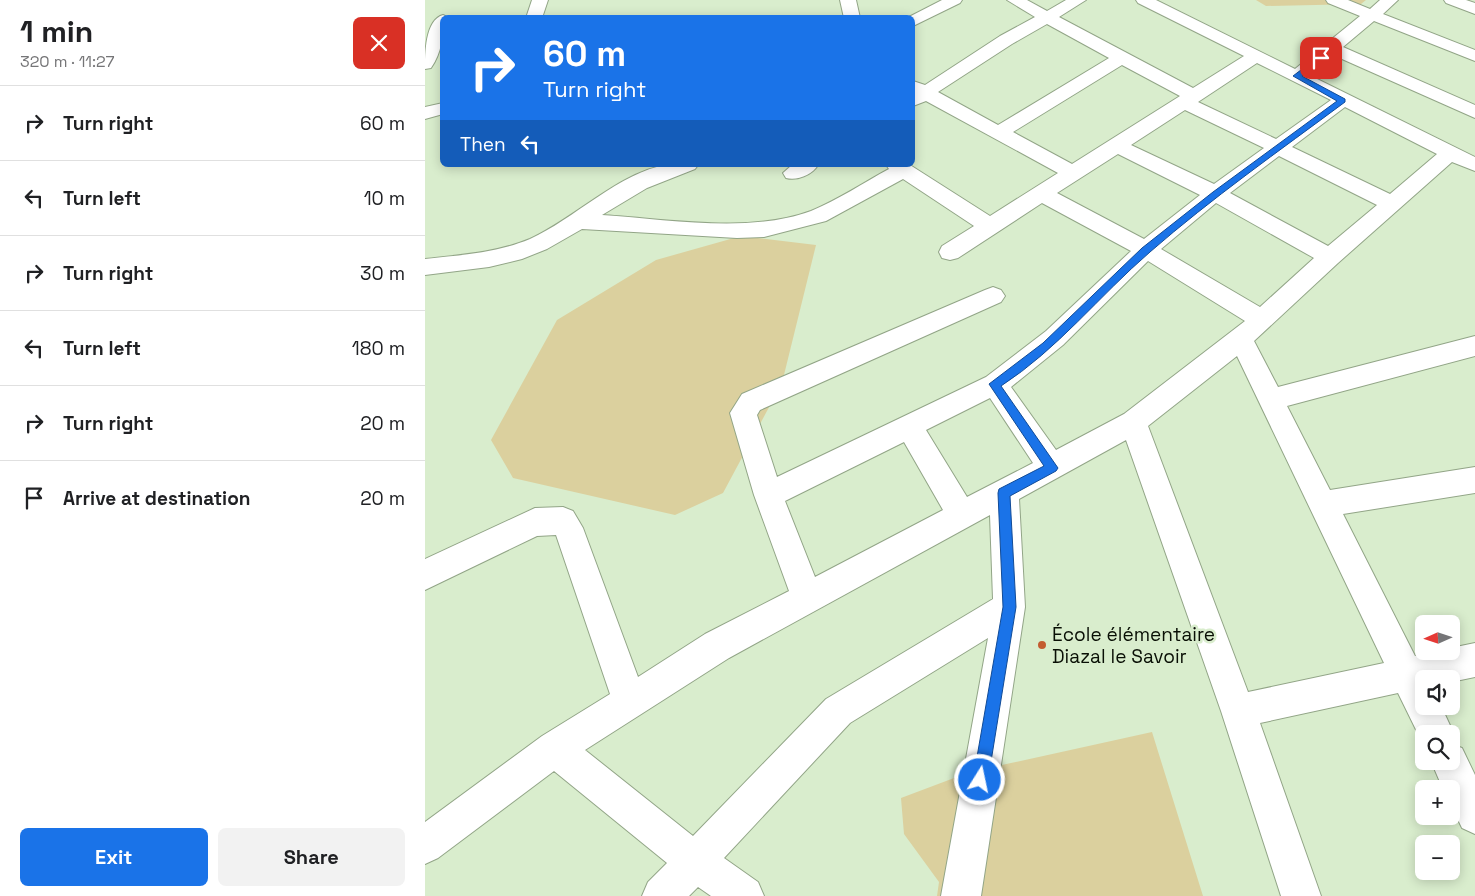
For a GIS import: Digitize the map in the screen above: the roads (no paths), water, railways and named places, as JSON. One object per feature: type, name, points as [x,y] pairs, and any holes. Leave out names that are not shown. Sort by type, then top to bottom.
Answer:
[{"type":"street","points":[[535,15],[540,0]]},
{"type":"street","points":[[848,0],[851,15]]},
{"type":"street","points":[[915,20],[954,0]]},
{"type":"street","points":[[1015,0],[1121,58],[1189,99],[1391,203]]},
{"type":"street","points":[[917,94],[1006,40],[1078,0]]},
{"type":"street","points":[[1144,0],[1297,76],[1342,101],[1475,165]]},
{"type":"street","points":[[1334,0],[1475,56]]},
{"type":"street","points":[[1297,76],[1333,49],[1390,0]]},
{"type":"street","points":[[1452,0],[1475,9]]},
{"type":"street","points":[[425,64],[440,29]]},
{"type":"street","points":[[1333,49],[1475,112]]},
{"type":"street","points":[[950,252],[1256,56]]},
{"type":"street","points":[[998,133],[1121,58]]},
{"type":"street","points":[[917,94],[998,133],[1073,173]]},
{"type":"street","points":[[768,495],[995,384],[1019,368],[1047,346],[1146,250],[1216,194],[1342,101]]},
{"type":"street","points":[[425,113],[440,109]]},
{"type":"street","points":[[1116,145],[1216,194],[1330,256]]},
{"type":"street","points":[[425,844],[555,748],[717,646],[1052,468],[1133,422],[1252,330],[1330,256],[1450,153]]},
{"type":"street","points":[[425,267],[511,254],[528,249],[578,221],[626,190],[651,177],[682,167]]},
{"type":"street","points":[[578,221],[764,230],[818,216],[899,167],[990,226]]},
{"type":"street","points":[[1041,193],[1146,250],[1252,330],[1273,400],[1432,725]]},
{"type":"street","points":[[807,597],[768,495],[743,413],[751,402],[993,296]]},
{"type":"street","points":[[1273,400],[1475,346]]},
{"type":"street","points":[[995,384],[1052,468]]},
{"type":"street","points":[[1133,422],[1239,711],[1301,896]]},
{"type":"street","points":[[909,426],[962,515]]},
{"type":"street","points":[[1325,504],[1475,480]]},
{"type":"street","points":[[961,896],[1009,607],[1003,493]]},
{"type":"street","points":[[425,575],[535,522],[563,521],[568,528],[630,701]]},
{"type":"street","points":[[662,896],[838,711],[1009,607]]},
{"type":"street","points":[[1239,711],[1475,660]]},
{"type":"street","points":[[555,748],[696,862],[744,896]]},
{"type":"street","points":[[1453,770],[1475,814]]},
{"type":"place","name":"École élémentaire Diazal le Savoir","points":[[1042,645]]}]
